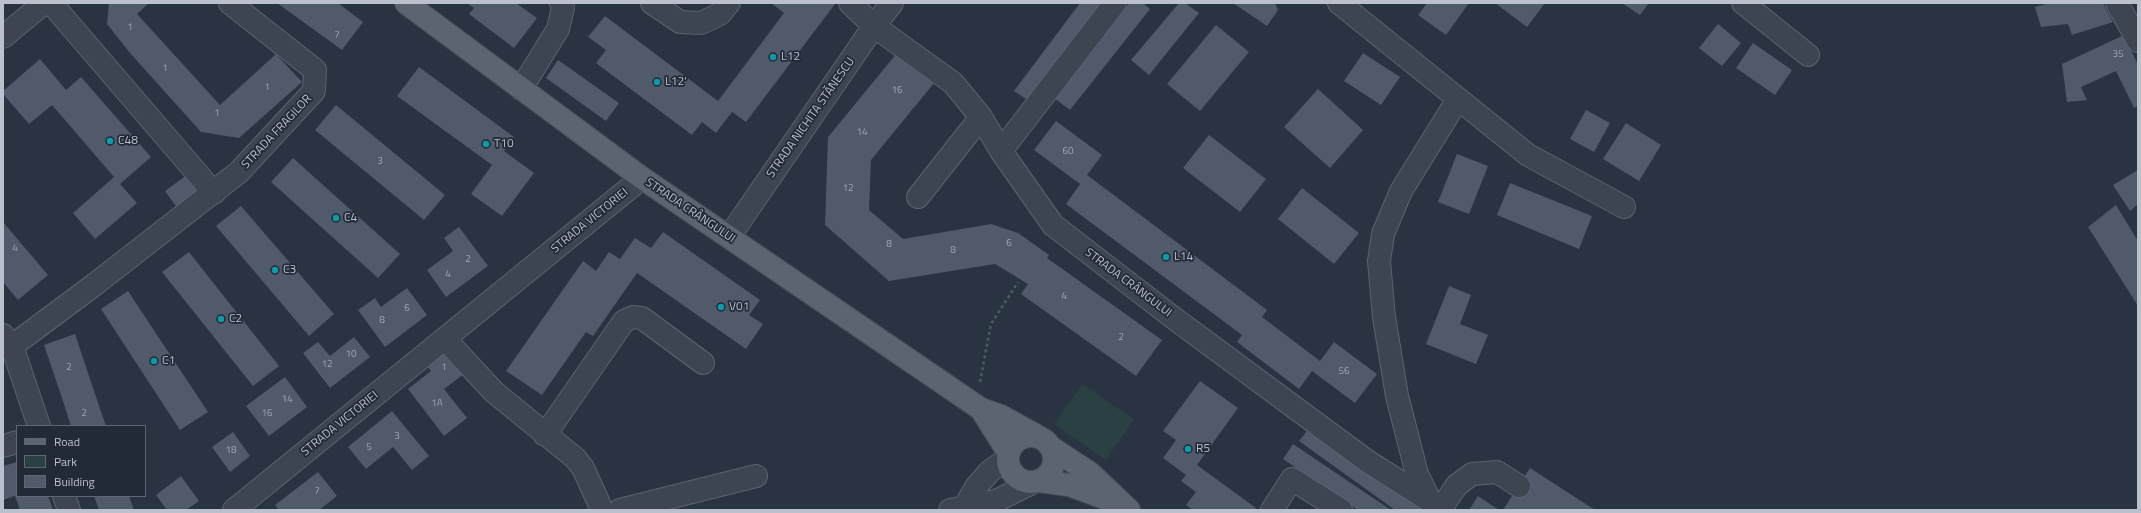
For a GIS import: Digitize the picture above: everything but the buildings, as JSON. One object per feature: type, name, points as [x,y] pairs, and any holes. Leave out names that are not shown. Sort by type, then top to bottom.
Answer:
[{"type":"main road","name":"STRADA CRÂNGULUI","points":[[406,3],[642,178],[975,405],[1001,416],[1045,442],[1090,474],[1126,508]]},
{"type":"main road","name":"STRADA CRÂNGULUI","points":[[975,405],[1008,455]]},
{"type":"main road","points":[[1036,482],[1045,478],[1053,467],[1054,461],[1045,442],[1024,436],[1017,440],[1008,455],[1011,472],[1020,480],[1036,482],[1069,485],[1126,508]]},
{"type":"street","points":[[3,37],[44,3]]},
{"type":"street","points":[[51,3],[214,193]]},
{"type":"street","name":"STRADA FRAGILOR","points":[[7,341],[214,193],[240,172],[314,91],[315,70],[230,3]]},
{"type":"street","points":[[521,89],[558,29],[563,8],[561,3]]},
{"type":"street","points":[[652,3],[680,22],[701,23],[720,14],[729,3]]},
{"type":"street","points":[[850,3],[874,26]]},
{"type":"street","name":"STRADA NICHITA STĂNESCU","points":[[729,238],[874,26],[892,3]]},
{"type":"street","points":[[1001,151],[1116,3]]},
{"type":"street","points":[[1340,3],[1528,155],[1624,207]]},
{"type":"street","points":[[1742,3],[1808,55]]},
{"type":"street","points":[[2117,3],[2138,41]]},
{"type":"street","name":"STRADA CRÂNGULUI","points":[[874,26],[953,84],[981,117],[1001,151],[1053,225],[1367,461],[1434,507]]},
{"type":"street","points":[[1458,99],[1401,191],[1383,234],[1379,261],[1384,316],[1397,396],[1417,474],[1434,507],[1457,485],[1472,474],[1497,472],[1518,486]]},
{"type":"street","points":[[918,197],[981,117]]},
{"type":"street","name":"STRADA VICTORIEI","points":[[234,510],[642,178]]},
{"type":"street","points":[[545,435],[624,321],[633,317],[642,318],[703,363]]},
{"type":"street","points":[[446,338],[494,392],[575,458],[583,468],[602,510]]},
{"type":"street","points":[[7,341],[39,425]]},
{"type":"street","points":[[3,446],[16,442]]},
{"type":"street","points":[[958,508],[985,476],[1008,455]]},
{"type":"street","points":[[620,510],[756,476]]},
{"type":"street","points":[[1272,510],[1292,479],[1341,510]]},
{"type":"street","points":[[958,508],[996,501],[1036,482]]},
{"type":"street","points":[[64,497],[69,510]]},
{"type":"path","points":[[975,405],[991,324],[1018,282]]},
{"type":"green space","points":[[1082,384],[1134,419],[1106,460],[1054,424]]},
{"type":"place","name":"L12","points":[[773,57]]},
{"type":"place","name":"L12'","points":[[657,82]]},
{"type":"place","name":"C48","points":[[110,141]]},
{"type":"place","name":"T10","points":[[486,144]]},
{"type":"place","name":"C4","points":[[336,218]]},
{"type":"place","name":"L14","points":[[1166,257]]},
{"type":"place","name":"C3","points":[[275,270]]},
{"type":"place","name":"V01","points":[[721,307]]},
{"type":"place","name":"C2","points":[[221,319]]},
{"type":"place","name":"C1","points":[[154,361]]},
{"type":"place","name":"R5","points":[[1188,449]]}]
